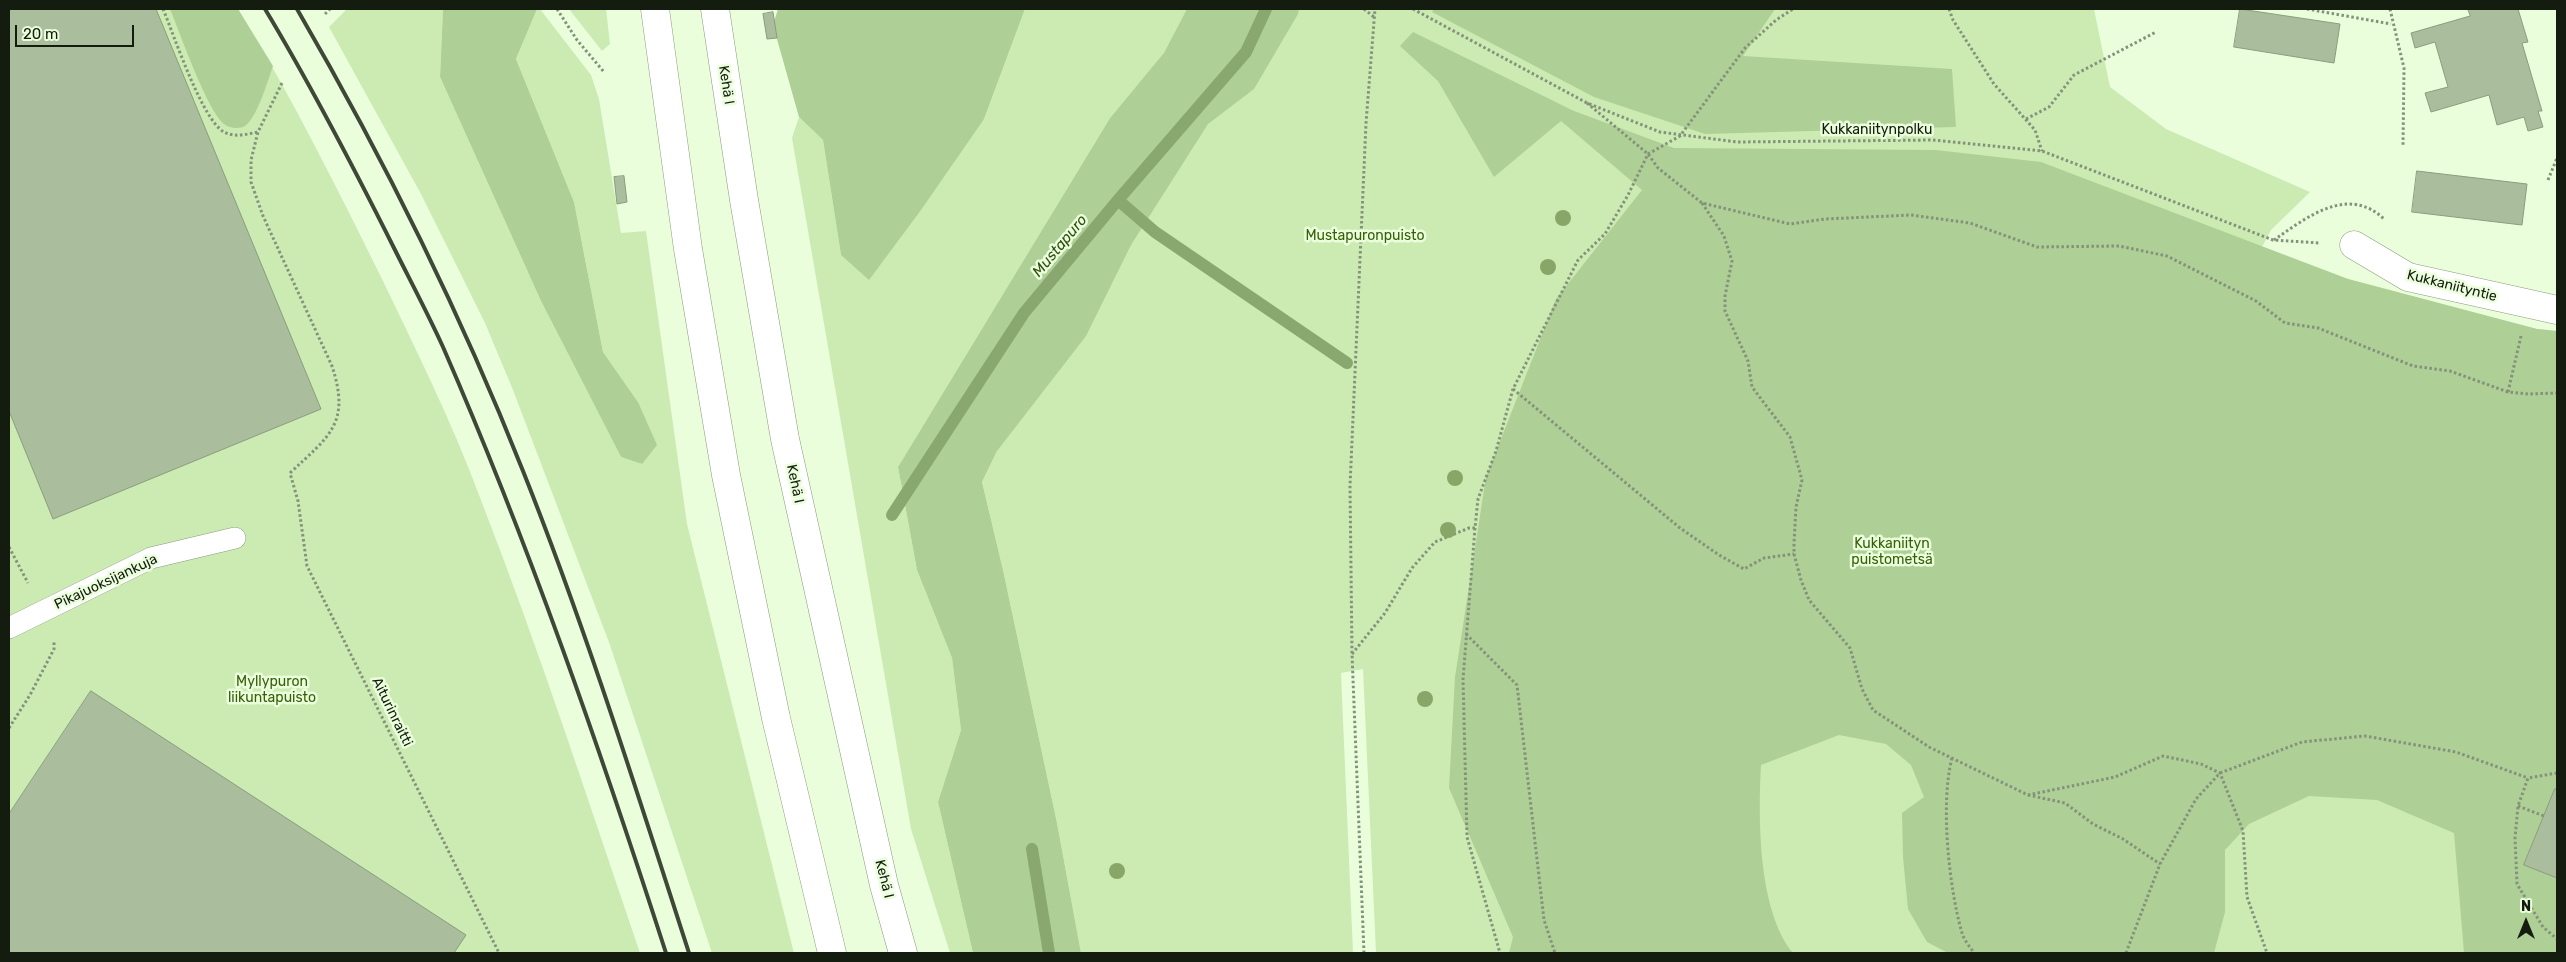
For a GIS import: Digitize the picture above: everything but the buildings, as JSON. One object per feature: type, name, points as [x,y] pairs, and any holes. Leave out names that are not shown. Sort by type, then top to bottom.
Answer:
[{"type":"main road","points":[[655,9],[688,249],[726,475],[776,718],[832,953]]},
{"type":"main road","name":"Kehä I","points":[[715,9],[744,200],[786,440],[884,885],[903,953]]},
{"type":"main road","name":"Kukkaniityntie","points":[[2354,245],[2408,277],[2557,310]]},
{"type":"lane","name":"Pikajuoksijankuja","points":[[9,628],[151,558],[235,538]]},
{"type":"path","points":[[163,9],[197,93],[217,127],[226,133],[240,136],[258,132],[282,83]]},
{"type":"path","points":[[325,14],[330,9]]},
{"type":"path","points":[[557,9],[576,40],[604,72]]},
{"type":"path","points":[[1364,9],[1374,17]]},
{"type":"path","points":[[1364,953],[1352,654],[1350,486],[1366,123],[1375,9]]},
{"type":"path","name":"Kukkaniitynpolku","points":[[1413,9],[1587,103],[1660,132],[1738,142],[1933,140],[2042,151],[2273,240],[2354,245]]},
{"type":"path","points":[[1500,953],[1467,837],[1463,679],[1478,499],[1496,452],[1513,389],[1578,260],[1605,234],[1628,195],[1648,154],[1680,136],[1745,48],[1776,20],[1794,9]]},
{"type":"path","points":[[1949,9],[1953,20],[1994,84],[2035,130],[2042,151]]},
{"type":"path","points":[[2307,9],[2391,24]]},
{"type":"path","points":[[2390,9],[2391,24],[2404,68],[2403,145]]},
{"type":"path","points":[[2026,119],[2049,107],[2074,75],[2156,32]]},
{"type":"path","points":[[1587,103],[1648,154],[1658,168],[1702,203],[1724,236],[1732,261],[1725,296],[1725,311],[1748,361],[1752,387],[1790,437],[1802,480],[1796,507],[1794,554],[1809,600],[1850,648],[1862,689],[1873,710],[1929,747],[2028,795],[2065,803],[2093,824],[2123,840],[2160,864]]},
{"type":"path","name":"Aiturinraitti","points":[[258,132],[251,160],[251,182],[263,216],[332,366],[338,384],[340,400],[338,419],[327,438],[290,473],[298,501],[308,566],[499,953]]},
{"type":"path","points":[[2548,180],[2557,158]]},
{"type":"path","points":[[1702,203],[1790,224],[1825,219],[1911,215],[1970,223],[2037,247],[2119,246],[2166,256],[2256,301],[2285,322],[2318,328],[2413,366],[2450,371],[2508,392],[2528,394],[2557,393]]},
{"type":"path","points":[[2508,392],[2529,305]]},
{"type":"path","points":[[1513,389],[1680,528],[1719,555],[1744,569],[1764,558],[1794,554]]},
{"type":"path","points":[[1352,654],[1385,613],[1412,568],[1435,542],[1469,528],[1475,528]]},
{"type":"path","points":[[9,547],[54,631],[54,649],[30,695],[9,728]]},
{"type":"path","points":[[1466,634],[1517,685],[1544,920],[1555,953]]},
{"type":"path","points":[[2126,953],[2160,864],[2196,799],[2220,773],[2302,742],[2364,736],[2456,752],[2528,778],[2557,773]]},
{"type":"path","points":[[2028,795],[2115,777],[2163,756],[2201,764],[2220,773],[2243,831],[2247,897],[2267,953]]},
{"type":"path","points":[[1952,758],[1947,776],[1948,855],[1963,935],[1974,953]]},
{"type":"path","points":[[2528,778],[2518,806],[2515,838],[2517,884],[2543,927],[2557,939]]},
{"type":"path","points":[[2518,806],[2544,816]]},
{"type":"green space","name":"Myllypuron liikuntapuisto","points":[[9,9],[238,9],[296,110],[332,179],[409,335],[469,468],[542,666],[640,953],[9,953]]},
{"type":"green space","points":[[170,9],[238,9],[273,66],[257,109],[248,124],[236,128],[228,126],[217,116],[202,88]]},
{"type":"green space","points":[[347,9],[443,9],[440,77],[541,301],[621,457],[642,464],[638,402],[603,352],[574,202],[516,59],[537,9],[540,9],[591,75],[599,99],[621,233],[646,231],[687,524],[794,953],[712,953],[610,645],[513,390],[485,323],[421,194],[329,27]]},
{"type":"green space","points":[[443,9],[537,9],[516,59],[574,202],[603,352],[638,402],[657,445],[642,464],[621,457],[541,301],[440,77]]},
{"type":"green space","points":[[569,9],[606,9],[610,44],[602,51]]},
{"type":"green space","points":[[778,9],[1025,9],[984,119],[921,210],[869,280],[841,255],[823,140],[799,117],[773,25]]},
{"type":"green space","name":"Mustapuronpuisto","points":[[1025,9],[2094,9],[2110,87],[2166,129],[2310,192],[2271,230],[2262,247],[2348,279],[2537,329],[2557,331],[2557,953],[1376,953],[1363,669],[1341,673],[1353,953],[1081,953],[1057,823],[1003,570],[982,482],[997,451],[1140,82],[1110,118],[898,467],[917,570],[952,658],[961,730],[938,802],[973,953],[950,953],[911,829],[792,138],[799,117],[823,140],[841,255],[984,119]]},
{"type":"green space","points":[[1187,9],[1299,9],[1298,14],[1254,89],[1208,124],[1131,245],[1086,336],[997,451],[982,482],[1003,570],[1057,823],[1081,953],[973,953],[938,802],[961,730],[952,658],[917,570],[898,467],[1110,118],[1164,53]]},
{"type":"green space","points":[[1434,9],[1775,9],[1743,56],[1952,69],[1956,127],[1705,134],[1594,97],[1432,12]]},
{"type":"green space","name":"Kukkaniityn puistometsä","points":[[1413,32],[1574,111],[1674,148],[1936,150],[2041,162],[2348,279],[2537,329],[2557,331],[2557,953],[2464,953],[2454,833],[2377,800],[2309,796],[2249,824],[2225,850],[2225,912],[2214,953],[1948,953],[1927,942],[1908,909],[1903,857],[1902,813],[1924,797],[1911,765],[1886,744],[1839,735],[1761,765],[1761,837],[1767,889],[1781,935],[1793,953],[1509,953],[1513,937],[1449,788],[1455,677],[1486,477],[1556,299],[1642,190],[1561,121],[1494,177],[1438,81],[1400,46]]},
{"type":"waterway","name":"Mustapuro","points":[[892,515],[1024,313],[1118,200],[1246,52],[1266,9]]},
{"type":"waterway","points":[[1118,200],[1155,232],[1347,363]]},
{"type":"waterway","points":[[1032,849],[1049,953]]},
{"type":"railway","points":[[265,9],[316,98],[380,219],[437,335],[475,421],[562,647],[666,953]]},
{"type":"railway","points":[[297,9],[390,178],[419,236],[499,412],[568,590],[630,771],[689,953]]}]
